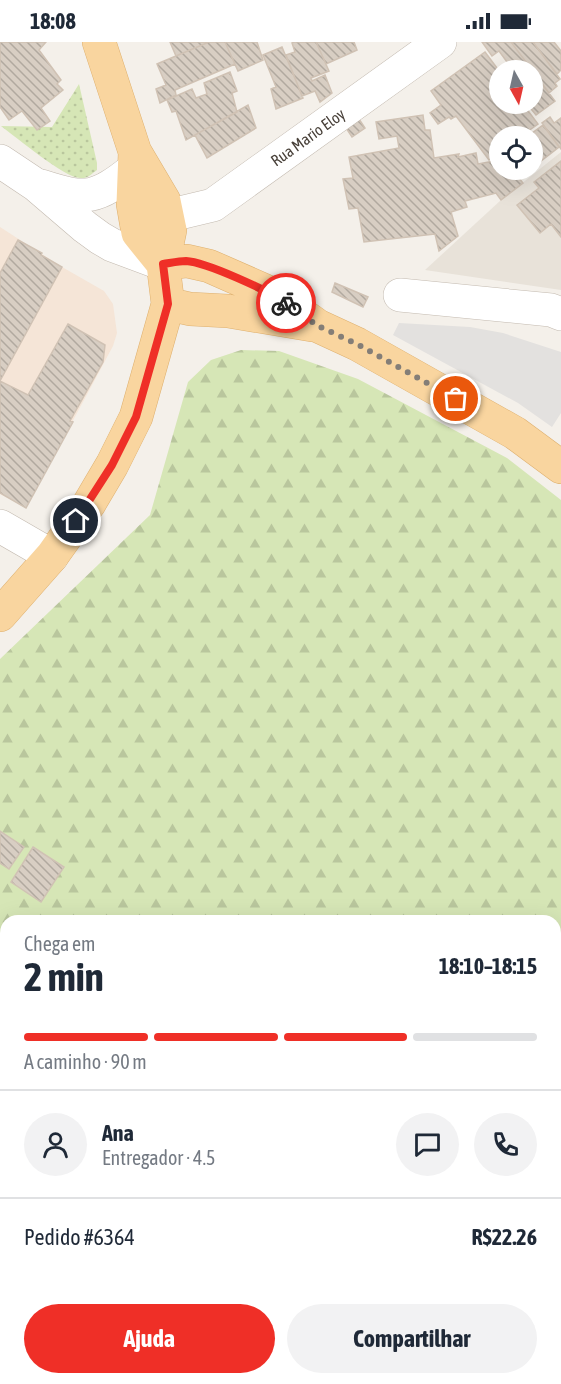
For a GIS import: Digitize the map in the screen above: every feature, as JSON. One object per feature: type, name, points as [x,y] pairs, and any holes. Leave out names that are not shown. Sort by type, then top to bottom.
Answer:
[{"type":"main road","points":[[99,42],[134,161],[133,204],[138,233],[163,264]]},
{"type":"main road","points":[[0,615],[52,556],[89,504],[136,417],[168,304],[163,264],[170,230],[164,201],[134,161]]},
{"type":"main road","points":[[163,264],[187,261],[209,266],[275,295],[318,326],[357,344],[515,433],[561,467]]},
{"type":"main road","points":[[168,304],[318,326]]},
{"type":"street","name":"Rua Mario Eloy","points":[[167,216],[213,205],[440,42]]},
{"type":"street","points":[[0,161],[36,185],[100,238],[112,245],[163,264]]},
{"type":"street","points":[[36,185],[69,195],[83,196],[98,193],[112,187],[134,161]]},
{"type":"street","points":[[400,295],[551,310],[561,314]]},
{"type":"street","points":[[0,526],[52,556]]},
{"type":"shaded area","points":[[561,152],[561,290],[425,270],[526,180],[543,180],[543,166]]},
{"type":"shaded area","points":[[0,227],[104,291],[113,304],[117,333],[113,346],[26,508],[0,494]]},
{"type":"shaded area","points":[[399,323],[470,327],[503,333],[561,352],[561,413],[552,427],[518,403],[393,335]]},
{"type":"green space","points":[[79,84],[97,163],[97,170],[83,178],[63,171],[1,126],[52,127]]},
{"type":"green space","points":[[241,350],[279,351],[358,379],[507,458],[561,500],[561,915],[0,915],[0,659],[150,515],[188,382],[211,360]]},
{"type":"building","points":[[0,42],[46,42],[39,50],[61,80],[57,84],[63,90],[41,108],[50,121],[37,130],[22,111],[9,120],[0,107]]},
{"type":"building","points":[[170,42],[209,42],[176,56]]},
{"type":"building","points":[[209,42],[225,42],[235,64],[175,90],[176,95],[160,103],[156,89],[166,85],[157,64]]},
{"type":"building","points":[[225,42],[257,42],[263,60],[238,71]]},
{"type":"building","points":[[316,42],[329,71],[311,78],[312,81],[325,75],[332,93],[320,102],[315,91],[302,96],[286,55],[295,52],[292,43]]},
{"type":"building","points":[[316,42],[354,42],[357,50],[326,64]]},
{"type":"building","points":[[482,42],[511,42],[524,60],[506,60],[499,51],[492,56]]},
{"type":"building","points":[[511,42],[533,42],[560,79],[555,83],[557,86],[549,93],[543,85],[543,60],[524,60]]},
{"type":"building","points":[[533,42],[554,42],[561,51],[561,70],[557,74]]},
{"type":"building","points":[[282,47],[303,98],[276,109],[271,89],[276,87],[263,55]]},
{"type":"building","points":[[485,52],[491,60],[489,60],[489,114],[530,114],[538,124],[535,126],[489,126],[489,160],[456,116],[451,119],[449,117],[438,124],[430,113],[441,105],[431,91]]},
{"type":"building","points":[[230,72],[237,91],[232,93],[237,112],[186,140],[176,111],[172,112],[167,100],[192,89],[196,98],[207,94],[204,83]]},
{"type":"building","points":[[543,85],[555,101],[543,110]]},
{"type":"building","points":[[248,105],[256,128],[207,158],[195,135]]},
{"type":"building","points":[[423,115],[425,130],[430,130],[434,158],[459,154],[458,157],[476,153],[478,164],[489,162],[489,180],[521,180],[523,183],[501,200],[496,193],[465,201],[467,207],[451,212],[458,236],[439,251],[435,234],[364,242],[358,208],[349,209],[343,179],[353,178],[349,157],[399,148],[397,136],[379,139],[376,122]]},
{"type":"building","points":[[550,117],[554,123],[561,118],[561,149],[542,123]]},
{"type":"building","points":[[359,119],[365,128],[352,137],[346,128]]},
{"type":"building","points":[[543,125],[559,147],[543,159],[543,126]]},
{"type":"building","points":[[561,161],[561,237],[551,224],[540,233],[517,205],[539,188],[534,182],[543,180],[543,175]]},
{"type":"building","points":[[18,240],[62,267],[0,381],[0,273]]},
{"type":"building","points":[[335,283],[368,297],[363,307],[332,292]]},
{"type":"building","points":[[68,324],[105,345],[103,362],[26,508],[0,493],[0,381],[28,395]]},
{"type":"building","points":[[0,831],[24,847],[9,869],[0,863]]},
{"type":"building","points":[[33,847],[64,867],[41,902],[11,882]]},
{"type":"way so far","points":[[286,303],[318,326],[357,344],[456,399]]},
{"type":"route","points":[[76,521],[112,465],[136,417],[168,304],[163,264],[187,261],[209,266],[275,295],[286,303]]}]
